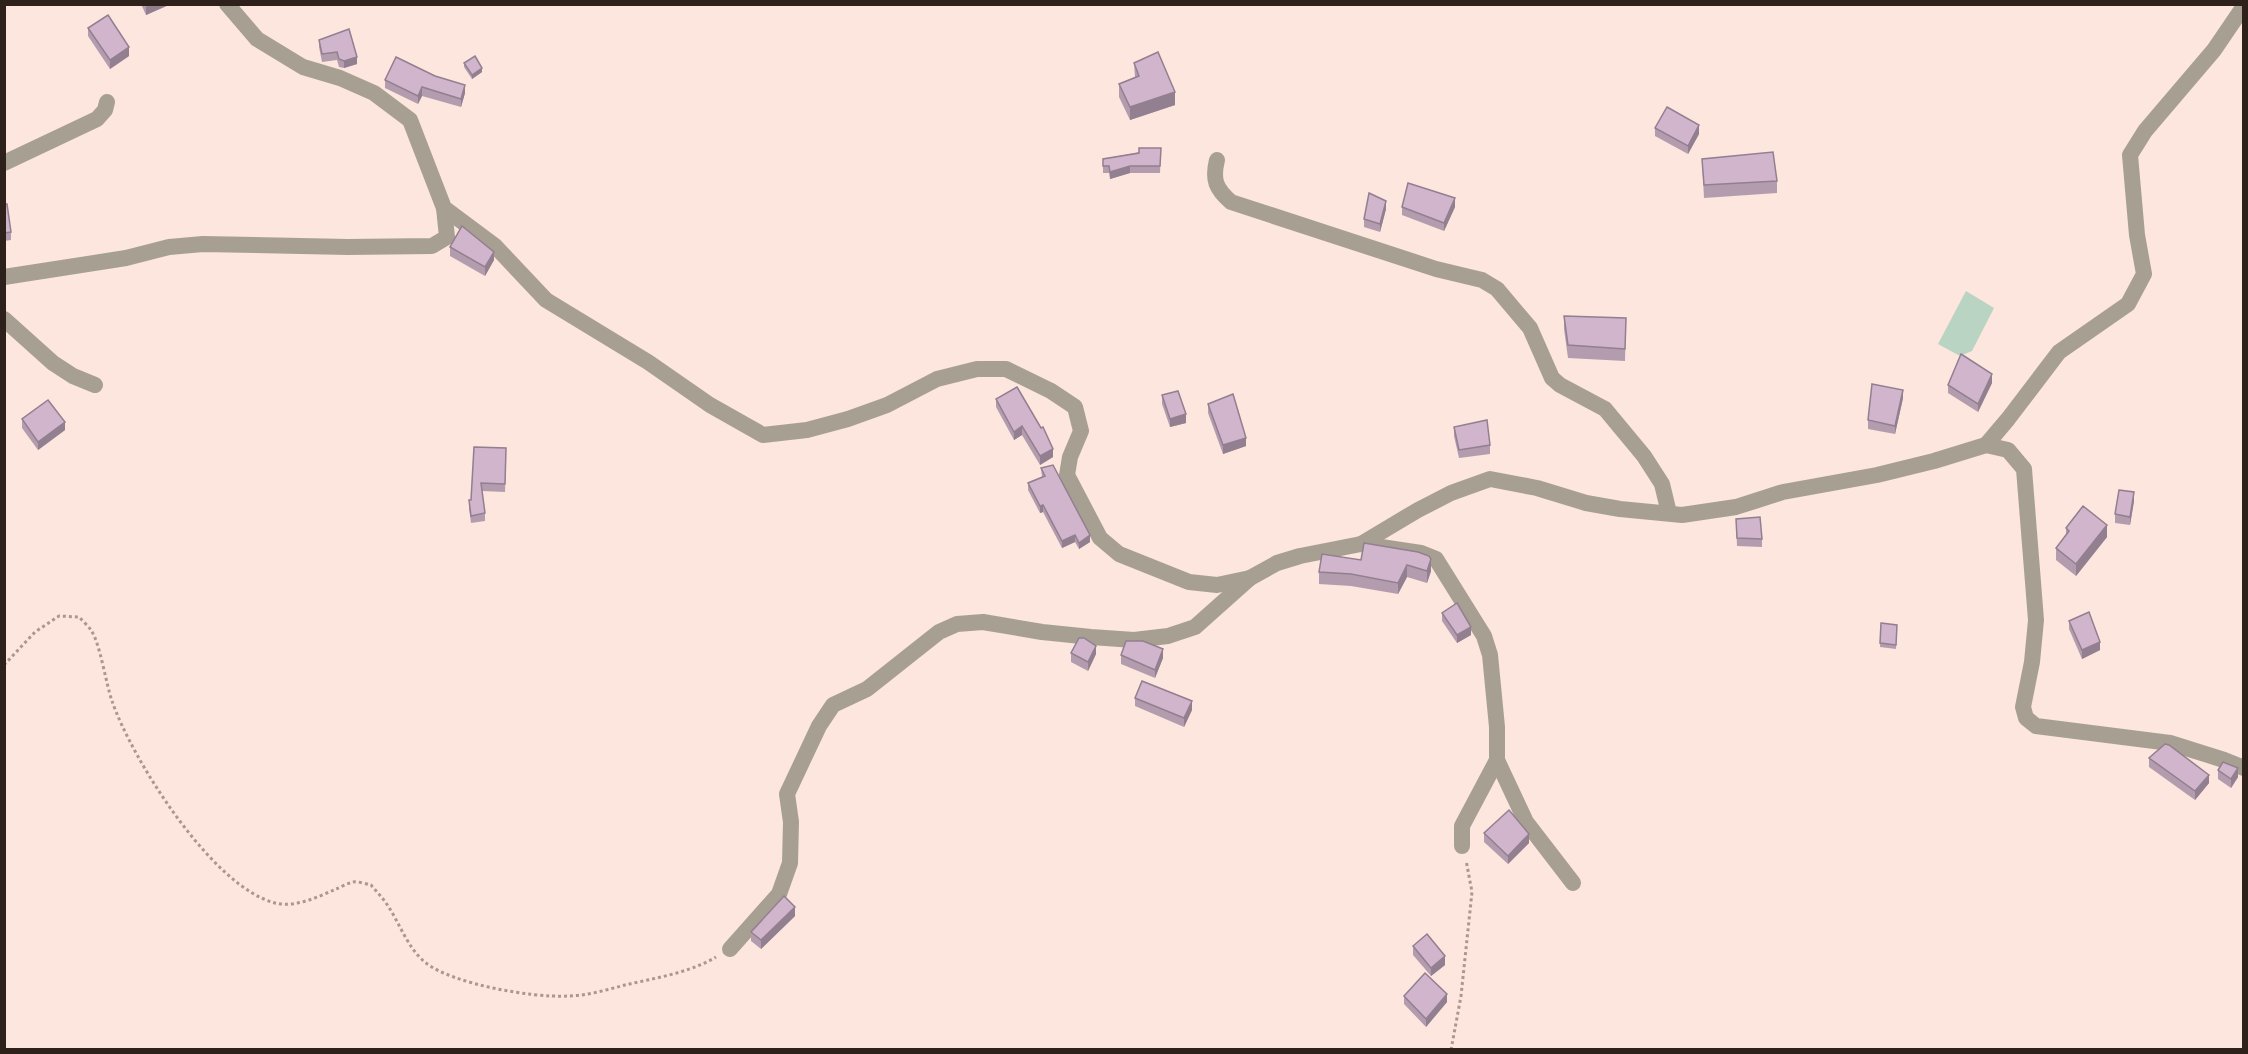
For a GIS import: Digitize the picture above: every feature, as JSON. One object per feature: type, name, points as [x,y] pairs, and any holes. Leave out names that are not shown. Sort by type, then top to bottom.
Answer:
[{"type":"street","points":[[4,277],[126,258],[169,247],[203,243],[348,247],[432,246],[447,237],[444,208],[410,120],[374,93],[340,78],[303,67],[257,39],[227,4]]},
{"type":"street","points":[[1986,445],[2059,352],[2128,304],[2144,274],[2136,235],[2130,155],[2156,117],[2214,50],[2244,6]]},
{"type":"street","points":[[4,163],[98,119],[105,110],[107,102]]},
{"type":"street","points":[[1217,160],[1215,179],[1220,192],[1231,202],[1436,269],[1482,280],[1497,289],[1530,328],[1552,378],[1560,385],[1605,409],[1644,456],[1662,484],[1669,513]]},
{"type":"street","points":[[444,208],[495,246],[546,300],[648,362],[711,405],[763,435],[807,430],[848,419],[887,405],[936,380],[977,369],[1006,369],[1051,391],[1075,407],[1081,430],[1070,457],[1067,475],[1100,538],[1119,554],[1189,582],[1217,585],[1250,578]]},
{"type":"street","points":[[4,319],[52,363],[73,376],[95,385]]},
{"type":"street","points":[[730,949],[779,894],[790,863],[787,794],[819,726],[833,705],[867,689],[939,632],[957,624],[983,622],[1042,632],[1134,640],[1168,636],[1195,627],[1250,578],[1277,563],[1361,544],[1451,493],[1490,479],[1537,488],[1586,503],[1682,514],[1736,507],[1783,492],[1877,475],[1934,462],[1986,445],[2008,450],[2024,469],[2036,620],[2032,662],[2023,707],[2026,718],[2036,726],[2170,743],[2244,768]]},
{"type":"street","points":[[1361,544],[1421,553],[1436,559],[1442,566],[1481,630],[1490,655],[1497,727],[1497,760],[1526,822],[1573,884]]},
{"type":"street","points":[[1462,846],[1462,826],[1497,760]]},
{"type":"path","points":[[4,665],[35,632],[59,616],[79,617],[92,631],[112,700],[129,739],[174,811],[196,842],[221,870],[251,894],[276,903],[296,903],[321,896],[353,882],[371,885],[387,903],[411,946],[426,963],[451,975],[474,983],[526,994],[567,997],[676,973],[708,962],[730,949]]},
{"type":"path","points":[[1450,1050],[1461,996],[1472,892],[1462,846]]},
{"type":"green space","points":[[1966,291],[1994,308],[1972,351],[1960,356],[1938,344]]},
{"type":"building","points":[[108,15],[129,47],[110,60],[88,28]]},
{"type":"building","points":[[349,29],[357,57],[344,61],[339,59],[337,52],[322,54],[319,40]]},
{"type":"building","points":[[1158,52],[1175,92],[1130,107],[1119,84],[1139,76],[1134,63]]},
{"type":"building","points":[[475,56],[482,68],[472,75],[464,63]]},
{"type":"building","points":[[396,57],[435,76],[465,85],[461,99],[422,87],[418,96],[385,80]]},
{"type":"building","points":[[1667,107],[1699,125],[1688,146],[1655,128]]},
{"type":"building","points":[[1139,148],[1161,148],[1160,166],[1130,166],[1110,172],[1109,166],[1103,166],[1103,159],[1139,153]]},
{"type":"building","points":[[1773,152],[1777,181],[1704,185],[1702,159]]},
{"type":"building","points":[[1408,183],[1455,198],[1444,223],[1402,207]]},
{"type":"building","points":[[1369,193],[1386,201],[1380,224],[1364,219]]},
{"type":"building","points":[[4,204],[7,204],[11,232],[4,233]]},
{"type":"building","points":[[462,226],[494,252],[485,267],[450,247]]},
{"type":"building","points":[[1564,316],[1626,318],[1625,349],[1568,345]]},
{"type":"building","points":[[1961,354],[1992,374],[1978,404],[1948,385]]},
{"type":"building","points":[[1872,384],[1903,390],[1895,426],[1868,420]]},
{"type":"building","points":[[1017,387],[1041,428],[1043,427],[1053,449],[1040,456],[1022,426],[1014,432],[996,399]]},
{"type":"building","points":[[1178,391],[1186,414],[1170,419],[1162,395]]},
{"type":"building","points":[[1233,394],[1246,438],[1223,445],[1208,404]]},
{"type":"building","points":[[48,400],[65,422],[38,442],[22,419]]},
{"type":"building","points":[[1487,420],[1490,445],[1459,450],[1454,427]]},
{"type":"building","points":[[474,447],[506,448],[505,484],[481,483],[485,513],[471,516],[469,500],[471,500]]},
{"type":"building","points":[[1053,465],[1090,535],[1079,543],[1075,535],[1062,541],[1043,505],[1040,506],[1028,483],[1045,476],[1041,468]]},
{"type":"building","points":[[2119,490],[2134,492],[2130,517],[2115,514]]},
{"type":"building","points":[[2083,506],[2107,525],[2076,564],[2056,548],[2069,531],[2066,528]]},
{"type":"building","points":[[1760,517],[1762,539],[1737,538],[1736,519]]},
{"type":"building","points":[[1364,543],[1429,556],[1431,559],[1427,571],[1407,565],[1398,583],[1351,574],[1319,572],[1322,554],[1361,560]]},
{"type":"building","points":[[1457,603],[1471,627],[1457,635],[1442,613]]},
{"type":"building","points":[[2089,612],[2100,642],[2082,650],[2069,621]]},
{"type":"building","points":[[1881,623],[1897,625],[1896,645],[1880,643]]},
{"type":"building","points":[[1079,638],[1084,638],[1096,646],[1088,662],[1071,653]]},
{"type":"building","points":[[1126,641],[1143,641],[1163,649],[1155,670],[1121,655]]},
{"type":"building","points":[[1142,681],[1192,701],[1184,718],[1135,698]]},
{"type":"building","points":[[2165,744],[2209,775],[2195,791],[2149,758]]},
{"type":"building","points":[[2223,762],[2238,768],[2231,779],[2218,770]]},
{"type":"building","points":[[1509,810],[1529,834],[1508,856],[1484,833]]},
{"type":"building","points":[[784,896],[795,907],[761,940],[751,932]]},
{"type":"building","points":[[1427,934],[1445,956],[1431,968],[1413,946]]},
{"type":"building","points":[[1425,973],[1447,994],[1426,1019],[1404,996]]}]
